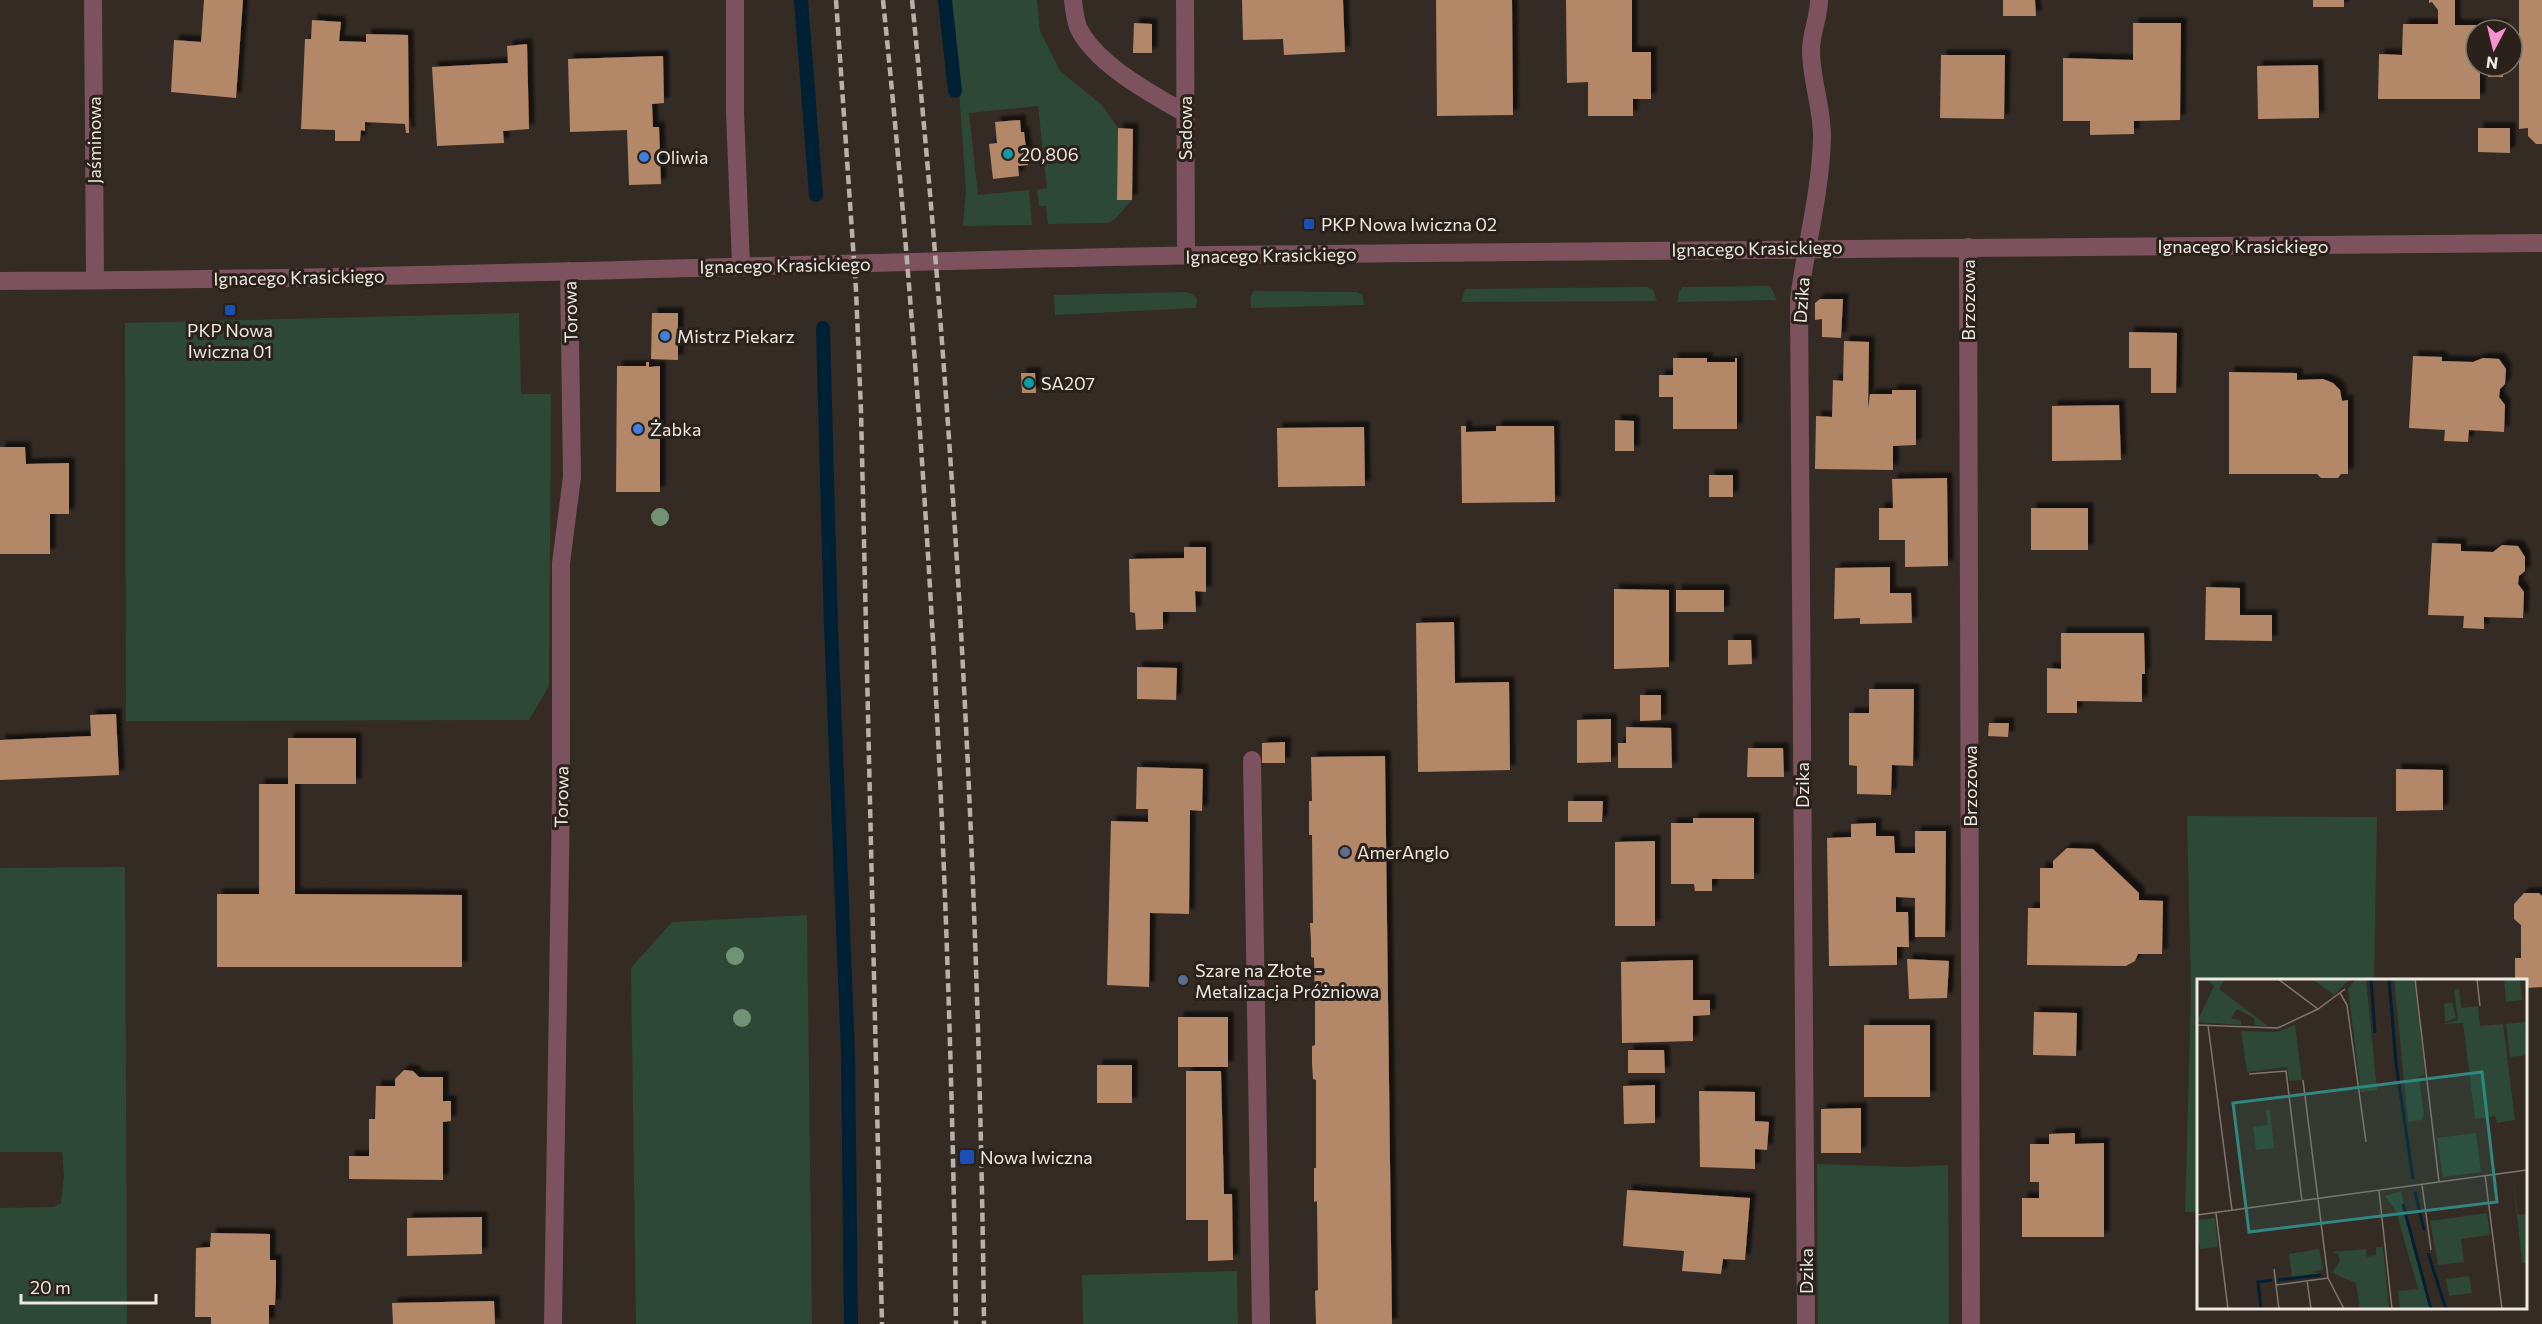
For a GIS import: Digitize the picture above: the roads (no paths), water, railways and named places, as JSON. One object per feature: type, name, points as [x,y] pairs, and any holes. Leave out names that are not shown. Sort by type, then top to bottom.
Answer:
[{"type":"street","name":"Jaśminowa","points":[[93,0],[95,280]]},
{"type":"street","points":[[735,0],[735,112],[741,266]]},
{"type":"street","points":[[1073,0],[1078,26],[1093,51],[1185,113]]},
{"type":"street","name":"Sadowa","points":[[1185,0],[1185,256]]},
{"type":"street","name":"Dzika","points":[[1806,1324],[1799,299],[1822,138],[1813,82],[1811,47],[1819,12],[1819,0]]},
{"type":"street","name":"Ignacego Krasickiego","points":[[0,281],[569,271],[1185,256],[1807,248],[2542,243]]},
{"type":"street","name":"Brzozowa","points":[[1968,247],[1971,1324]]},
{"type":"street","name":"Torowa","points":[[553,1324],[561,795],[561,563],[572,477],[569,271]]},
{"type":"street","points":[[1252,760],[1262,1324]]},
{"type":"waterway","points":[[801,0],[816,195]]},
{"type":"waterway","points":[[945,0],[955,91]]},
{"type":"waterway","points":[[823,328],[831,627],[848,1053],[851,1324]]},
{"type":"railway","points":[[836,0],[856,290],[861,411],[882,1324]]},
{"type":"railway","points":[[883,0],[913,330],[934,661],[948,993],[956,1324]]},
{"type":"railway","points":[[912,0],[941,330],[963,661],[977,993],[984,1324]]},
{"type":"place","name":"20,806","points":[[1008,154]]},
{"type":"place","name":"Oliwia","points":[[644,157]]},
{"type":"place","name":"PKP Nowa Iwiczna 02","points":[[1309,224]]},
{"type":"place","name":"PKP Nowa Iwiczna 01","points":[[230,310]]},
{"type":"place","name":"Mistrz Piekarz","points":[[665,336]]},
{"type":"place","name":"SA207","points":[[1029,383]]},
{"type":"place","name":"Żabka","points":[[638,429]]},
{"type":"place","name":"AmerAnglo","points":[[1345,852]]},
{"type":"place","name":"Szare na Złote - Metalizacja Próżniowa","points":[[1183,980]]},
{"type":"place","name":"Nowa Iwiczna","points":[[967,1157]]}]
